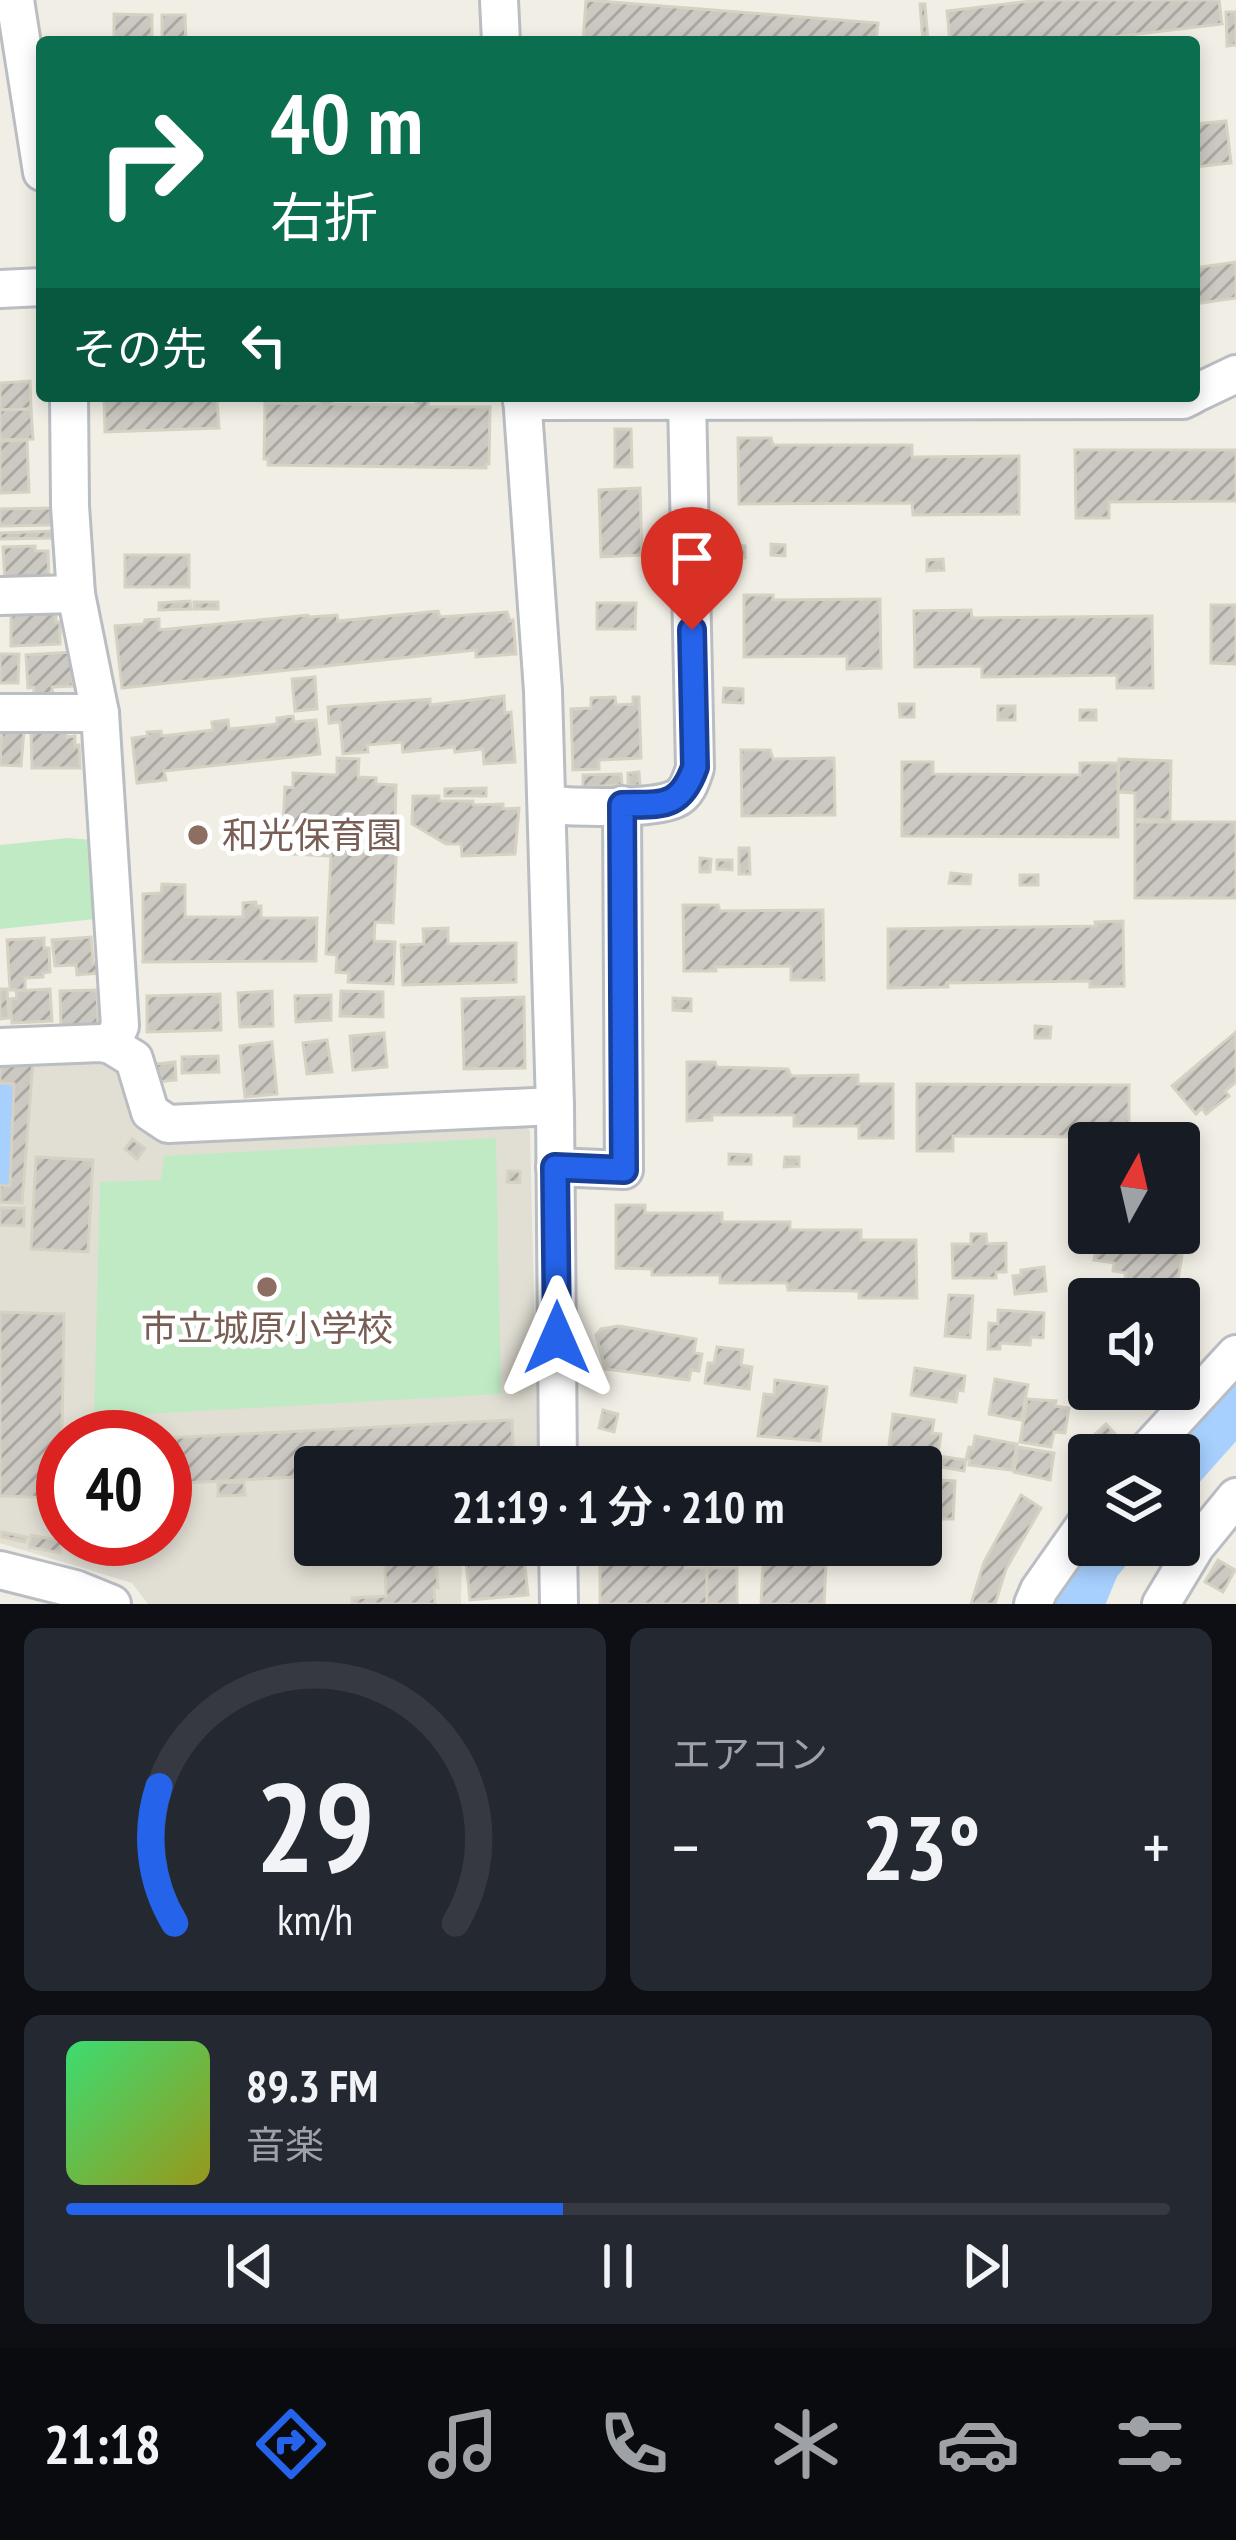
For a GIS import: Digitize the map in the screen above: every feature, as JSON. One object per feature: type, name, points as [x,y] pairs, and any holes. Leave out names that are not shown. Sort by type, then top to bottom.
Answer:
[{"type":"street","points":[[15,0],[24,89],[36,144]]},
{"type":"street","points":[[499,0],[501,36]]},
{"type":"street","points":[[0,289],[36,287]]},
{"type":"street","points":[[1200,391],[1236,374]]},
{"type":"street","points":[[69,402],[76,594],[100,713],[120,1026],[111,1045]]},
{"type":"street","points":[[522,402],[547,805],[558,1446]]},
{"type":"street","points":[[547,805],[654,804],[677,799],[688,788],[695,767],[687,402]]},
{"type":"street","points":[[0,596],[76,594]]},
{"type":"street","points":[[0,713],[100,713]]},
{"type":"street","points":[[555,1167],[624,1170],[622,805]]},
{"type":"street","points":[[0,1047],[111,1045],[134,1059],[149,1112],[168,1124],[555,1106]]},
{"type":"street","points":[[1162,1434],[1236,1354]]},
{"type":"street","points":[[1160,1604],[1196,1546],[1236,1498]]},
{"type":"street","points":[[1033,1604],[1068,1549]]},
{"type":"street","points":[[559,1566],[559,1604]]},
{"type":"street","points":[[0,1570],[75,1589],[112,1604]]},
{"type":"shaded area","name":"市立城原小学校","points":[[93,1055],[118,1065],[136,1117],[520,1121],[530,1131],[538,1446],[294,1446],[294,1566],[462,1566],[461,1604],[148,1604],[132,1583],[76,1566],[192,1566],[192,1410],[36,1410],[36,1554],[0,1543],[0,1060]]},
{"type":"green space","points":[[93,840],[105,918],[0,929],[0,845]]},
{"type":"green space","points":[[496,1138],[501,1394],[192,1411],[94,1410],[100,1182],[161,1180],[164,1156]]},
{"type":"water","points":[[0,1083],[14,1084],[10,1186],[0,1185]]},
{"type":"building","points":[[586,0],[878,23],[877,36],[583,36]]},
{"type":"building","points":[[1040,0],[1219,0],[1222,24],[1121,36],[949,36],[947,11]]},
{"type":"building","points":[[920,4],[925,4],[928,36],[923,36]]},
{"type":"building","points":[[1226,12],[1236,12],[1236,45],[1227,46]]},
{"type":"building","points":[[114,14],[152,15],[152,36],[114,36]]},
{"type":"building","points":[[162,15],[185,15],[186,36],[162,36]]},
{"type":"building","points":[[1226,121],[1231,163],[1200,166],[1200,123]]},
{"type":"building","points":[[1236,262],[1236,298],[1200,303],[1200,267]]},
{"type":"building","points":[[30,381],[31,409],[0,410],[0,383]]},
{"type":"building","points":[[104,402],[217,402],[219,428],[105,432]]},
{"type":"building","points":[[428,402],[428,407],[490,407],[489,464],[486,468],[268,465],[264,459],[265,403]]},
{"type":"building","points":[[31,409],[33,439],[0,440],[0,410]]},
{"type":"building","points":[[615,429],[631,429],[632,467],[615,467]]},
{"type":"building","points":[[738,438],[771,438],[773,445],[912,445],[912,457],[1019,456],[1019,514],[913,515],[912,503],[739,504]]},
{"type":"building","points":[[27,440],[29,492],[0,493],[0,441]]},
{"type":"building","points":[[1075,450],[1236,450],[1236,501],[1109,502],[1109,518],[1076,518]]},
{"type":"building","points":[[640,488],[642,555],[601,557],[599,490]]},
{"type":"building","points":[[52,508],[52,525],[0,526],[0,509]]},
{"type":"building","points":[[54,531],[54,538],[0,539],[0,533]]},
{"type":"building","points":[[771,544],[785,545],[785,556],[771,555]]},
{"type":"building","points":[[732,545],[745,546],[745,558],[731,557]]},
{"type":"building","points":[[35,546],[35,551],[48,551],[49,581],[5,582],[3,547]]},
{"type":"building","points":[[125,555],[189,555],[189,587],[125,587]]},
{"type":"building","points":[[943,559],[944,570],[927,571],[927,560]]},
{"type":"building","points":[[744,595],[773,595],[773,600],[880,599],[881,668],[847,669],[847,656],[744,657]]},
{"type":"building","points":[[190,601],[191,609],[159,610],[159,603]]},
{"type":"building","points":[[194,602],[218,602],[218,609],[194,609]]},
{"type":"building","points":[[597,603],[636,603],[635,629],[597,629]]},
{"type":"building","points":[[1211,605],[1236,605],[1236,664],[1211,663]]},
{"type":"building","points":[[971,610],[972,618],[1152,616],[1153,688],[1117,688],[1117,675],[982,677],[982,666],[915,667],[914,611]]},
{"type":"building","points":[[438,611],[440,617],[507,612],[513,620],[516,654],[476,657],[476,650],[122,688],[115,626],[159,619],[159,630],[308,615],[337,615],[338,621]]},
{"type":"building","points":[[56,613],[60,644],[11,646],[11,614]]},
{"type":"building","points":[[71,652],[73,686],[52,687],[53,698],[34,699],[34,687],[28,688],[26,655]]},
{"type":"building","points":[[0,654],[19,654],[18,683],[0,683]]},
{"type":"building","points":[[315,677],[317,709],[295,711],[292,679]]},
{"type":"building","points":[[724,688],[743,689],[743,703],[723,702]]},
{"type":"building","points":[[504,696],[505,713],[511,712],[515,762],[484,764],[483,749],[403,752],[402,742],[367,745],[368,752],[343,754],[340,722],[329,723],[328,707],[430,699],[430,705]]},
{"type":"building","points":[[615,697],[616,705],[633,704],[633,697],[639,697],[641,758],[599,760],[599,769],[573,770],[571,709],[591,708],[591,698]]},
{"type":"building","points":[[899,704],[914,704],[914,717],[900,717]]},
{"type":"building","points":[[998,706],[1015,706],[1015,720],[998,720]]},
{"type":"building","points":[[1080,710],[1096,710],[1096,720],[1080,720]]},
{"type":"building","points":[[293,716],[294,722],[316,720],[320,754],[164,771],[166,780],[137,783],[132,738],[148,736],[147,732],[161,731],[162,736],[213,730],[212,722],[228,720],[229,729],[277,724],[277,718]]},
{"type":"building","points":[[2,728],[24,730],[21,766],[0,765]]},
{"type":"building","points":[[66,729],[67,737],[75,736],[75,746],[79,745],[80,768],[32,768],[31,730]]},
{"type":"building","points":[[741,750],[770,750],[773,759],[834,758],[835,815],[742,816]]},
{"type":"building","points":[[337,758],[359,759],[358,777],[396,785],[395,825],[377,824],[377,840],[397,841],[393,923],[375,922],[374,941],[395,942],[393,984],[348,982],[349,973],[336,972],[337,955],[326,954],[331,856],[292,854],[292,849],[282,848],[285,787],[293,788],[293,773],[337,775]]},
{"type":"building","points":[[1119,759],[1171,761],[1170,820],[1135,819],[1135,793],[1118,792]]},
{"type":"building","points":[[902,762],[933,762],[933,774],[1080,775],[1080,763],[1118,763],[1118,837],[902,836]]},
{"type":"building","points":[[639,772],[640,786],[628,786],[628,773]]},
{"type":"building","points":[[621,774],[622,785],[583,787],[583,775]]},
{"type":"building","points":[[486,788],[486,796],[445,796],[445,789]]},
{"type":"building","points":[[413,796],[519,808],[515,854],[462,856],[461,844],[446,844],[412,824]]},
{"type":"building","points":[[1135,822],[1236,822],[1236,898],[1135,898]]},
{"type":"building","points":[[739,848],[749,848],[750,874],[739,874]]},
{"type":"building","points":[[700,858],[711,859],[710,872],[700,872]]},
{"type":"building","points":[[717,860],[732,860],[732,870],[717,869]]},
{"type":"building","points":[[951,873],[971,875],[970,884],[949,883]]},
{"type":"building","points":[[1020,875],[1038,875],[1038,885],[1020,885]]},
{"type":"building","points":[[162,884],[185,885],[185,917],[243,917],[243,903],[256,902],[261,918],[317,918],[316,961],[143,962],[143,894],[161,893]]},
{"type":"building","points":[[683,905],[718,905],[720,911],[823,910],[824,980],[791,980],[791,966],[684,971]]},
{"type":"building","points":[[1123,921],[1124,986],[1090,987],[1090,981],[888,988],[888,929],[1096,926],[1095,922]]},
{"type":"building","points":[[448,928],[448,944],[516,943],[516,982],[403,985],[401,945],[424,944],[423,929]]},
{"type":"building","points":[[91,937],[93,963],[100,963],[101,973],[77,975],[76,965],[55,966],[52,940]]},
{"type":"building","points":[[44,938],[50,972],[25,978],[25,990],[10,990],[7,940]]},
{"type":"building","points":[[0,989],[7,989],[9,1018],[0,1019]]},
{"type":"building","points":[[50,989],[52,1021],[12,1023],[10,999],[17,998],[16,991]]},
{"type":"building","points":[[97,990],[98,1025],[61,1026],[60,991]]},
{"type":"building","points":[[272,991],[273,1026],[240,1027],[238,993]]},
{"type":"building","points":[[341,991],[383,992],[383,1017],[340,1016]]},
{"type":"building","points":[[220,994],[221,1030],[147,1032],[147,996]]},
{"type":"building","points":[[331,995],[331,1020],[296,1022],[295,996]]},
{"type":"building","points":[[524,997],[525,1068],[464,1069],[462,999]]},
{"type":"building","points":[[673,998],[691,999],[691,1011],[673,1010]]},
{"type":"building","points":[[1035,1026],[1051,1027],[1050,1038],[1035,1038]]},
{"type":"building","points":[[1236,1032],[1236,1082],[1225,1091],[1229,1096],[1206,1114],[1202,1108],[1196,1114],[1172,1086]]},
{"type":"building","points":[[384,1033],[387,1067],[353,1070],[350,1036]]},
{"type":"building","points":[[327,1040],[332,1072],[307,1074],[303,1043]]},
{"type":"building","points":[[272,1042],[277,1094],[245,1097],[240,1046]]},
{"type":"building","points":[[218,1056],[219,1072],[182,1073],[182,1057]]},
{"type":"building","points":[[33,1062],[22,1203],[0,1202],[0,1185],[10,1186],[14,1084],[0,1083],[0,1063]]},
{"type":"building","points":[[175,1062],[176,1080],[156,1082],[155,1064]]},
{"type":"building","points":[[687,1062],[788,1069],[791,1076],[858,1075],[858,1084],[893,1084],[893,1138],[859,1138],[859,1126],[794,1126],[794,1115],[712,1115],[712,1120],[687,1121]]},
{"type":"building","points":[[917,1084],[1129,1085],[1129,1122],[1068,1122],[1068,1137],[953,1136],[953,1151],[917,1151]]},
{"type":"building","points":[[132,1139],[145,1148],[137,1159],[125,1149]]},
{"type":"building","points":[[729,1154],[751,1155],[751,1164],[729,1164]]},
{"type":"building","points":[[36,1157],[93,1160],[88,1252],[31,1249]]},
{"type":"building","points":[[785,1157],[799,1157],[799,1166],[784,1167]]},
{"type":"building","points":[[508,1171],[520,1171],[520,1183],[507,1182]]},
{"type":"building","points":[[616,1205],[645,1205],[645,1213],[722,1213],[722,1222],[790,1222],[790,1230],[861,1230],[861,1240],[916,1240],[917,1298],[859,1298],[859,1291],[788,1290],[787,1283],[720,1283],[720,1275],[652,1275],[652,1269],[616,1268]]},
{"type":"building","points":[[0,1208],[24,1208],[24,1226],[0,1225]]},
{"type":"building","points":[[971,1234],[986,1234],[987,1244],[1006,1243],[1006,1272],[996,1272],[996,1278],[953,1278],[952,1244],[971,1244]]},
{"type":"building","points":[[1095,1254],[1182,1254],[1178,1278],[1125,1278],[1126,1273],[1113,1271],[1114,1263],[1094,1260]]},
{"type":"building","points":[[1044,1267],[1046,1291],[1015,1294],[1013,1276]]},
{"type":"building","points":[[949,1295],[973,1296],[970,1338],[945,1336]]},
{"type":"building","points":[[998,1310],[1044,1313],[1043,1338],[1031,1337],[1030,1345],[1000,1343],[1000,1349],[988,1349],[989,1323],[998,1324]]},
{"type":"building","points":[[0,1312],[64,1314],[62,1410],[36,1410],[36,1497],[0,1496]]},
{"type":"building","points":[[618,1326],[696,1339],[694,1353],[702,1354],[699,1371],[691,1370],[689,1380],[605,1369],[596,1335],[601,1329]]},
{"type":"building","points":[[717,1347],[743,1350],[741,1365],[752,1367],[749,1389],[705,1383]]},
{"type":"building","points":[[915,1368],[965,1376],[956,1402],[911,1395]]},
{"type":"building","points":[[995,1379],[1028,1385],[1021,1420],[989,1414]]},
{"type":"building","points":[[775,1380],[827,1387],[820,1441],[758,1436],[764,1394],[774,1395]]},
{"type":"building","points":[[1027,1399],[1056,1401],[1055,1406],[1068,1408],[1065,1433],[1054,1432],[1051,1447],[1020,1442]]},
{"type":"building","points":[[603,1410],[618,1414],[614,1432],[599,1428]]},
{"type":"building","points":[[893,1414],[934,1420],[932,1433],[941,1434],[939,1446],[889,1446]]},
{"type":"building","points":[[512,1420],[513,1446],[294,1446],[294,1477],[192,1483],[192,1437]]},
{"type":"building","points":[[1106,1424],[1115,1434],[1095,1434]]},
{"type":"building","points":[[975,1436],[1017,1444],[1012,1470],[969,1465],[966,1459]]},
{"type":"building","points":[[1018,1447],[1054,1453],[1050,1480],[1014,1472]]},
{"type":"building","points":[[942,1457],[966,1460],[964,1471],[942,1467]]},
{"type":"building","points":[[942,1480],[955,1481],[953,1519],[942,1519]]},
{"type":"building","points":[[244,1482],[245,1495],[218,1496],[218,1483]]},
{"type":"building","points":[[1021,1495],[1041,1508],[1006,1569],[995,1604],[971,1604],[984,1562]]},
{"type":"building","points":[[2,1532],[27,1537],[25,1542],[2,1537]]},
{"type":"building","points":[[1218,1560],[1235,1570],[1223,1592],[1205,1582]]},
{"type":"building","points":[[385,1566],[436,1566],[435,1604],[352,1604],[352,1598],[386,1596]]},
{"type":"building","points":[[466,1566],[525,1566],[528,1595],[470,1600]]},
{"type":"building","points":[[600,1566],[707,1568],[707,1604],[600,1604]]},
{"type":"building","points":[[763,1566],[826,1566],[824,1604],[761,1604]]},
{"type":"building","points":[[707,1568],[737,1568],[737,1604],[707,1604]]},
{"type":"waterway","points":[[1200,1443],[1236,1403]]},
{"type":"waterway","points":[[1078,1604],[1094,1566]]},
{"type":"place","name":"和光保育園","points":[[198,835]]},
{"type":"place","name":"市立城原小学校","points":[[267,1287]]},
{"type":"route","points":[[557,1338],[555,1167],[624,1170],[622,805],[677,799],[688,788],[695,767],[692,630]]}]
